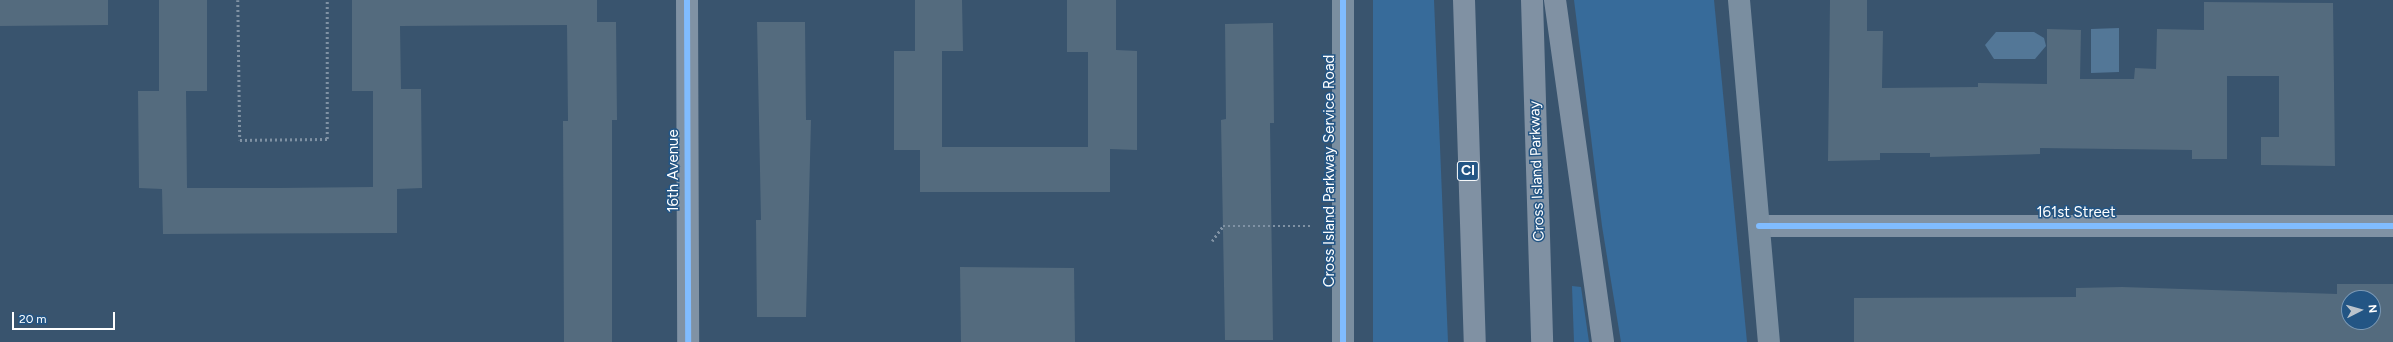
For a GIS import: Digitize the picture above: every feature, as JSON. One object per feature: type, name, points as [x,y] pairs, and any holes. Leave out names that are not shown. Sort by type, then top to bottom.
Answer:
[{"type":"highway","name":"CI","points":[[1464,0],[1475,342]]},
{"type":"highway","name":"Cross Island Parkway","points":[[1532,0],[1542,342]]},
{"type":"highway","points":[[1555,0],[1603,342]]},
{"type":"street","name":"16th Avenue","points":[[687,0],[688,342]]},
{"type":"street","name":"Cross Island Parkway Service Road","points":[[1343,0],[1343,342]]},
{"type":"street","points":[[1739,0],[1769,342]]},
{"type":"street","name":"161st Street","points":[[1759,226],[2393,226]]},
{"type":"path","points":[[238,0],[240,140],[256,140],[327,139],[327,0]]},
{"type":"path","points":[[1212,241],[1223,226],[1313,226]]},
{"type":"shaded area","points":[[1373,0],[1434,0],[1448,342],[1373,342]]},
{"type":"shaded area","points":[[1574,0],[1714,0],[1747,342],[1621,342],[1602,226]]},
{"type":"shaded area","points":[[2119,28],[2119,72],[2091,73],[2091,29]]},
{"type":"shaded area","points":[[1996,32],[2034,32],[2044,38],[2046,46],[2035,59],[1994,59],[1985,45]]},
{"type":"shaded area","points":[[1572,286],[1581,287],[1589,342],[1574,342]]},
{"type":"building","points":[[0,0],[108,0],[108,25],[0,26]]},
{"type":"building","points":[[159,0],[207,0],[207,91],[186,91],[187,188],[279,188],[373,187],[373,91],[352,91],[352,0],[597,0],[597,22],[616,22],[617,120],[612,120],[612,342],[564,342],[563,121],[568,121],[567,25],[400,26],[401,89],[421,89],[422,188],[397,189],[397,233],[163,234],[162,189],[139,188],[138,91],[159,91]]},
{"type":"building","points":[[915,0],[962,0],[963,51],[942,51],[942,147],[1088,147],[1088,52],[1067,52],[1067,0],[1116,0],[1116,50],[1137,51],[1137,150],[1110,149],[1110,192],[920,192],[920,150],[894,150],[894,51],[915,51]]},
{"type":"building","points":[[1830,0],[1867,0],[1867,31],[1883,31],[1882,88],[1978,87],[1978,83],[2047,84],[2047,29],[2081,30],[2080,79],[2134,79],[2135,68],[2156,69],[2157,29],[2204,30],[2204,2],[2333,3],[2335,166],[2261,165],[2261,137],[2279,137],[2279,76],[2227,76],[2227,159],[2192,159],[2192,150],[2040,148],[2040,154],[1930,157],[1930,153],[1880,153],[1880,160],[1828,161]]},
{"type":"building","points":[[757,22],[805,22],[806,120],[811,120],[806,317],[757,317],[756,220],[761,220]]},
{"type":"building","points":[[1273,23],[1274,123],[1270,123],[1273,340],[1225,340],[1221,120],[1226,119],[1225,24]]},
{"type":"building","points":[[960,267],[1074,268],[1075,342],[961,342]]},
{"type":"building","points":[[2337,284],[2393,284],[2393,342],[1854,342],[1854,298],[2076,297],[2076,288],[2122,287],[2337,294]]},
{"type":"cycle path","points":[[687,0],[688,342]]},
{"type":"cycle path","points":[[1343,0],[1343,342]]},
{"type":"cycle path","points":[[1759,226],[2393,226]]}]
